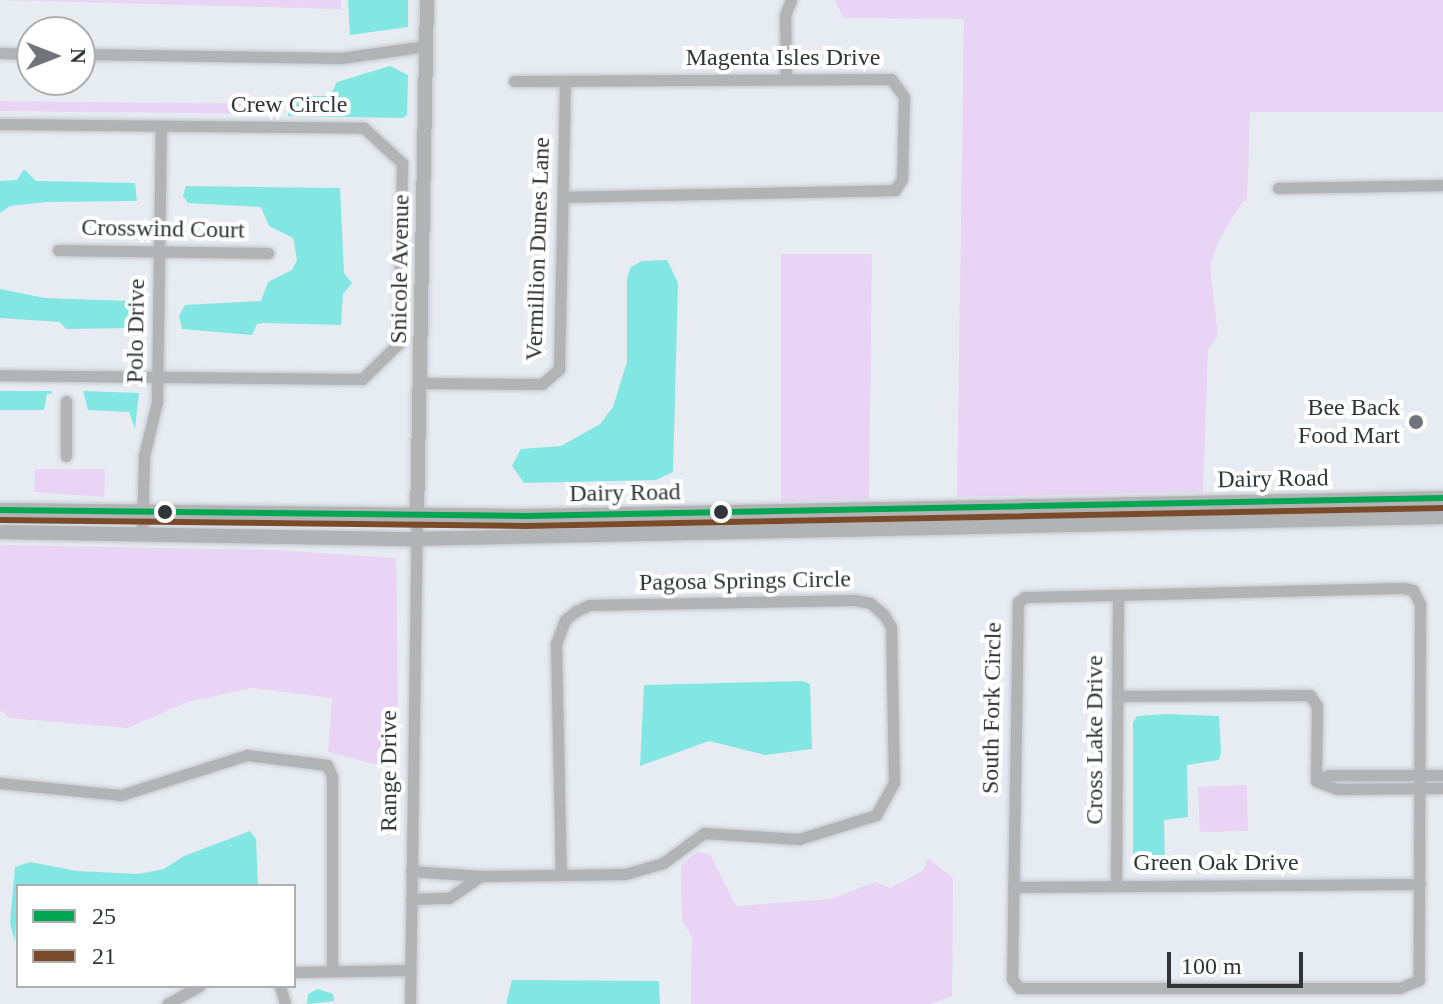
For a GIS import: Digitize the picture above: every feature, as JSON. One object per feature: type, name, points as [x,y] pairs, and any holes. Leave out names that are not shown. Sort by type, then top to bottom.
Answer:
[{"type":"street","name":"Snicole Avenue","points":[[413,539],[417,517],[427,0]]},
{"type":"street","points":[[786,78],[785,15],[791,0]]},
{"type":"street","points":[[96,54],[341,58],[426,46]]},
{"type":"street","name":"Magenta Isles Drive","points":[[514,81],[891,79],[900,87],[902,179],[895,190],[563,197]]},
{"type":"street","name":"Vermillion Dunes Lane","points":[[420,383],[542,384],[552,379],[559,369],[565,82]]},
{"type":"street","name":"Crew Circle","points":[[0,124],[364,128],[402,163],[399,343],[362,379],[0,375]]},
{"type":"street","name":"Polo Drive","points":[[142,534],[144,456],[157,402],[161,126]]},
{"type":"street","points":[[1278,188],[1443,185]]},
{"type":"street","name":"Crosswind Court","points":[[58,250],[268,253]]},
{"type":"street","points":[[66,401],[66,456]]},
{"type":"street","name":"Dairy Road","points":[[0,510],[417,517],[678,515],[1443,498]]},
{"type":"street","points":[[954,529],[955,507]]},
{"type":"street","points":[[677,534],[678,515]]},
{"type":"street","name":"Dairy Road","points":[[0,532],[413,539],[1443,517]]},
{"type":"street","name":"Range Drive","points":[[410,1004],[413,539]]},
{"type":"street","name":"South Fork Circle","points":[[1413,590],[1420,604],[1422,774],[1420,970],[1419,980],[1410,985],[1029,991],[1012,979],[1018,602],[1025,597],[1413,590]]},
{"type":"street","name":"Cross Lake Drive","points":[[1116,886],[1118,595]]},
{"type":"street","name":"Pagosa Springs Circle","points":[[411,871],[471,871],[481,876],[561,875],[646,870],[704,833],[799,839],[876,815],[894,783],[891,627],[884,615],[870,603],[855,600],[589,605],[576,611],[565,620],[556,644],[561,875]]},
{"type":"street","points":[[1117,696],[1310,695],[1317,706],[1316,781]]},
{"type":"street","points":[[0,783],[121,795],[247,755],[327,765],[332,777],[332,971]]},
{"type":"street","points":[[1316,781],[1329,775],[1443,775]]},
{"type":"street","points":[[1316,781],[1337,789],[1443,788]]},
{"type":"street","points":[[411,899],[449,898],[481,876]]},
{"type":"street","name":"Green Oak Drive","points":[[1013,887],[1420,884]]},
{"type":"street","points":[[296,972],[411,970]]},
{"type":"street","points":[[167,1004],[195,988]]},
{"type":"shaded area","points":[[0,0],[341,0],[341,9]]},
{"type":"shaded area","points":[[835,0],[1443,0],[1443,112],[1250,112],[1247,202],[1243,201],[1219,240],[1210,266],[1218,336],[1208,350],[1203,492],[957,497],[964,19],[843,18]]},
{"type":"shaded area","points":[[0,101],[282,104],[281,114],[0,111]]},
{"type":"shaded area","points":[[781,254],[872,254],[869,499],[781,501]]},
{"type":"shaded area","points":[[35,469],[105,469],[104,497],[34,492]]},
{"type":"shaded area","points":[[0,545],[276,550],[396,558],[399,771],[328,752],[332,698],[252,688],[187,702],[128,728],[9,718],[0,710]]},
{"type":"shaded area","points":[[1247,785],[1248,831],[1200,832],[1198,787]]},
{"type":"shaded area","points":[[697,852],[710,854],[736,906],[831,899],[875,882],[890,888],[923,871],[928,858],[953,878],[952,996],[929,1004],[691,1004],[692,937],[682,920],[681,865]]},
{"type":"water","points":[[348,0],[408,0],[408,27],[350,35]]},
{"type":"water","points":[[390,66],[408,75],[407,115],[403,118],[288,116],[289,96],[330,96],[337,82]]},
{"type":"water","points":[[24,169],[36,181],[135,183],[137,201],[46,202],[10,206],[0,213],[0,181],[17,180]]},
{"type":"water","points":[[186,186],[340,188],[344,273],[352,283],[343,294],[341,325],[264,323],[257,324],[252,335],[182,329],[179,316],[185,305],[261,301],[268,282],[292,270],[297,260],[293,238],[269,226],[261,207],[188,203],[183,196]]},
{"type":"water","points":[[667,260],[678,283],[673,472],[656,480],[524,483],[512,466],[521,449],[561,446],[600,424],[613,407],[627,362],[627,278],[631,267],[642,261]]},
{"type":"water","points":[[0,289],[45,298],[129,301],[137,308],[135,328],[66,329],[60,322],[0,318]]},
{"type":"water","points":[[0,391],[51,391],[52,394],[47,394],[44,410],[0,410]]},
{"type":"water","points":[[83,391],[139,393],[135,429],[129,412],[88,410]]},
{"type":"water","points":[[802,681],[810,684],[812,749],[765,755],[709,741],[640,766],[644,685]]},
{"type":"water","points":[[1137,716],[1219,716],[1221,752],[1219,760],[1187,765],[1188,817],[1164,820],[1165,867],[1133,869],[1133,722]]},
{"type":"water","points":[[250,831],[256,839],[258,884],[16,884],[15,942],[10,923],[15,867],[30,862],[77,871],[138,874],[164,869],[184,856]]},
{"type":"water","points":[[512,980],[659,981],[660,1004],[506,1004]]},
{"type":"water","points":[[318,989],[333,994],[334,1001],[307,1004],[308,994]]},
{"type":"transit line","name":"25","points":[[0,510],[525,516],[1443,498]]},
{"type":"transit line","name":"21","points":[[0,520],[525,526],[1443,508]]},
{"type":"place","name":"Bee Back Food Mart","points":[[1416,422]]}]
